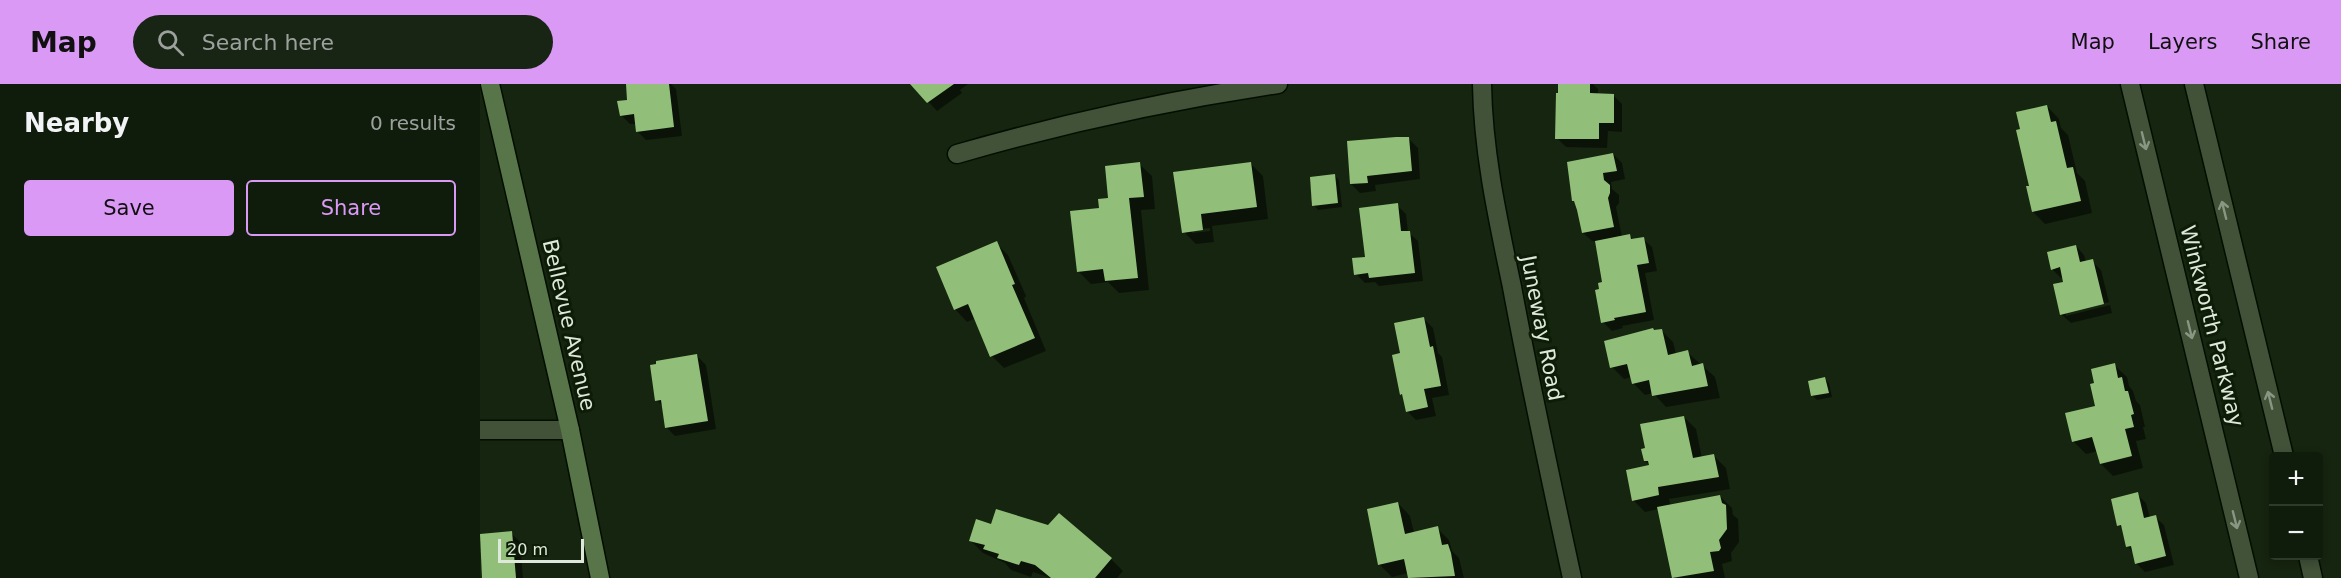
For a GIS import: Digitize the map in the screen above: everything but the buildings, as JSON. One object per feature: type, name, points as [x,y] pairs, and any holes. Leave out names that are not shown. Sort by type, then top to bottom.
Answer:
[{"type":"street","name":"Bellevue Avenue","points":[[490,84],[570,430],[600,578]]},
{"type":"street","points":[[957,154],[1030,134],[1225,92],[1278,84]]},
{"type":"street","name":"Juneway Road","points":[[1482,84],[1482,113],[1488,167],[1537,419],[1572,578]]},
{"type":"street","name":"Winkworth Parkway","points":[[2130,84],[2249,578]]},
{"type":"street","name":"Winkworth Parkway","points":[[2194,84],[2283,452]]},
{"type":"street","points":[[480,430],[570,430]]},
{"type":"street","points":[[2309,560],[2313,578]]}]
